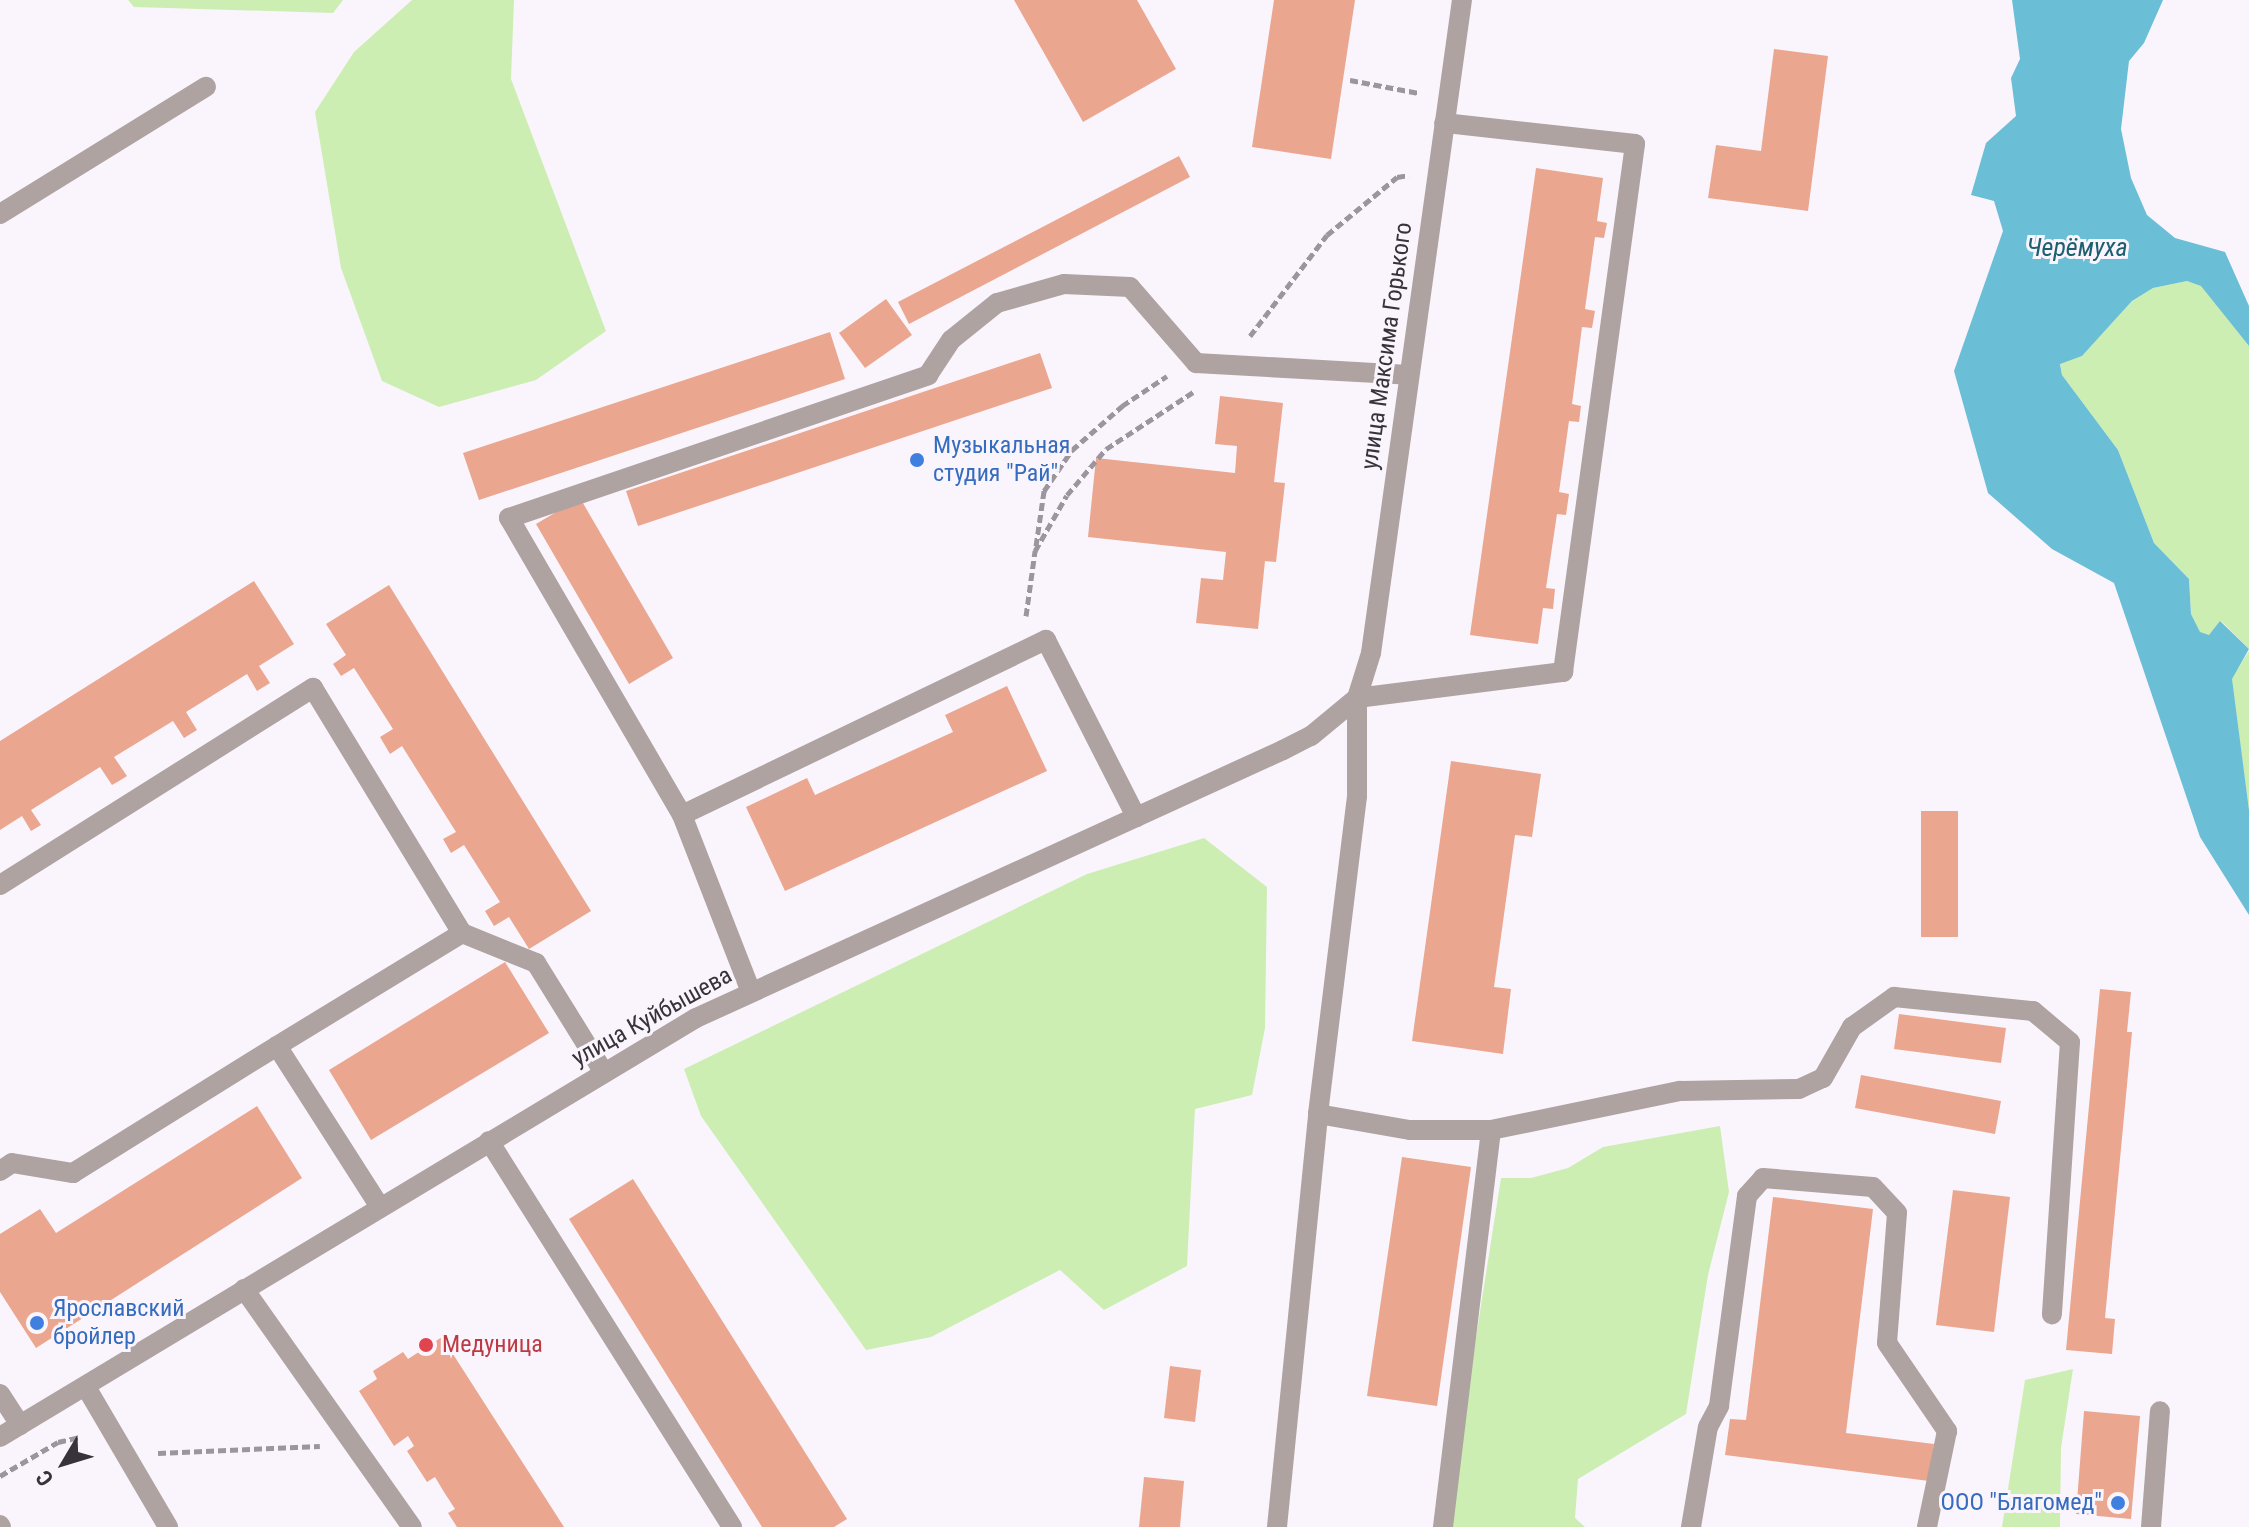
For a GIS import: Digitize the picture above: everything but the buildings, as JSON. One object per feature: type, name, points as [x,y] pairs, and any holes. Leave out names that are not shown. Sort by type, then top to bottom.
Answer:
[{"type":"street","name":"улица Максима Горького","points":[[1277,1527],[1318,1114],[1357,796],[1357,698],[1371,653],[1462,0]]},
{"type":"street","points":[[0,214],[206,87]]},
{"type":"street","points":[[1357,698],[1563,672],[1635,144],[1444,123]]},
{"type":"street","points":[[751,992],[682,815],[509,518],[928,375],[951,340],[997,303],[1064,284],[1130,287],[1196,363],[1409,375]]},
{"type":"street","points":[[682,815],[1046,640],[1136,817]]},
{"type":"street","points":[[0,885],[313,688],[462,933],[536,963],[603,1071]]},
{"type":"street","name":"улица Куйбышева","points":[[0,1437],[603,1071],[751,992],[1311,736],[1357,698]]},
{"type":"street","points":[[0,1171],[12,1163],[73,1173],[462,933]]},
{"type":"street","points":[[1318,1114],[1410,1130],[1491,1130],[1680,1091],[1799,1089],[1823,1078],[1852,1027],[1894,997],[2033,1011],[2070,1042],[2052,1314]]},
{"type":"street","points":[[277,1046],[380,1207]]},
{"type":"street","points":[[1443,1527],[1491,1130]]},
{"type":"street","points":[[489,1141],[732,1527]]},
{"type":"street","points":[[1691,1527],[1708,1427],[1719,1406],[1747,1196],[1763,1178],[1873,1187],[1897,1213],[1887,1343],[1947,1431],[1927,1527]]},
{"type":"street","points":[[244,1289],[412,1527]]},
{"type":"street","points":[[86,1387],[168,1527]]},
{"type":"street","points":[[0,1394],[20,1425]]},
{"type":"street","points":[[2151,1527],[2160,1411]]},
{"type":"path","points":[[1350,80],[1448,98]]},
{"type":"path","points":[[1035,551],[1044,491],[1072,450],[1122,406],[1196,363]]},
{"type":"path","points":[[0,1476],[58,1442],[77,1435],[93,1443]]},
{"type":"path","points":[[125,1454],[354,1445]]},
{"type":"green space","points":[[128,0],[343,0],[333,13],[134,7]]},
{"type":"green space","points":[[412,0],[514,0],[511,79],[606,331],[536,380],[439,407],[382,381],[341,268],[315,112],[354,52]]},
{"type":"green space","points":[[2187,281],[2201,285],[2249,346],[2249,649],[2221,621],[2209,635],[2200,633],[2191,614],[2189,579],[2154,543],[2118,450],[2062,375],[2060,363],[2082,356],[2132,301],[2153,288]]},
{"type":"green space","points":[[2249,651],[2249,810],[2231,679]]},
{"type":"green space","points":[[1204,838],[1267,887],[1265,1028],[1252,1095],[1195,1109],[1187,1266],[1104,1310],[1060,1270],[931,1337],[866,1350],[701,1116],[684,1069],[1087,874]]},
{"type":"green space","points":[[1720,1126],[1729,1192],[1708,1275],[1686,1414],[1578,1479],[1575,1518],[1585,1527],[1452,1527],[1462,1426],[1501,1178],[1531,1178],[1568,1168],[1603,1147]]},
{"type":"green space","points":[[2073,1369],[2061,1448],[2060,1527],[2002,1527],[2025,1380]]},
{"type":"water","name":"Черёмуха","points":[[2012,0],[2163,0],[2144,43],[2129,61],[2121,129],[2131,178],[2147,215],[2175,238],[2225,252],[2249,306],[2249,346],[2201,286],[2187,281],[2153,288],[2132,301],[2082,356],[2060,364],[2062,375],[2118,450],[2154,543],[2189,579],[2191,614],[2200,632],[2209,635],[2220,621],[2249,649],[2232,679],[2249,810],[2249,915],[2200,837],[2114,583],[2052,549],[1988,493],[1954,371],[2003,231],[1994,201],[1971,195],[1986,143],[2016,116],[2011,78],[2020,59]]},
{"type":"place","name":"Музыкальная студия \"Рай\"","points":[[917,460]]},
{"type":"place","name":"Ярославский бройлер","points":[[37,1323]]},
{"type":"place","name":"Медуница","points":[[426,1345]]},
{"type":"place","name":"ООО \"Благомед\"","points":[[2118,1503]]}]
